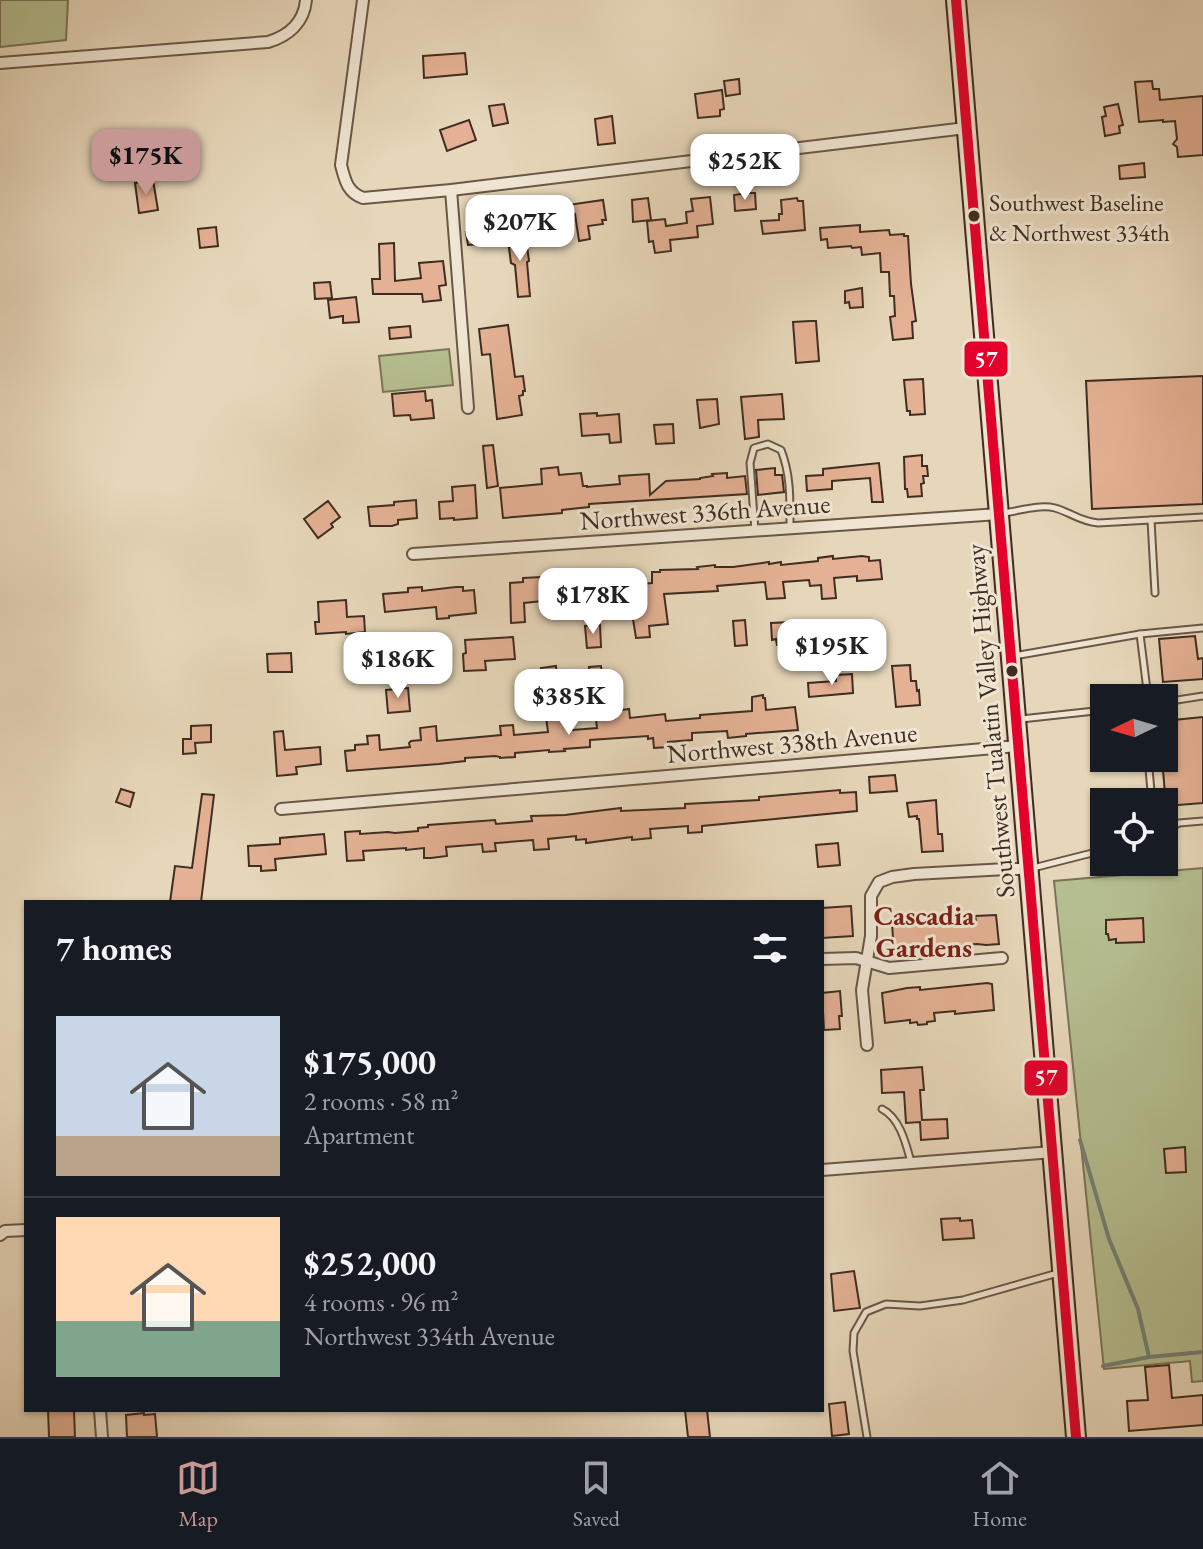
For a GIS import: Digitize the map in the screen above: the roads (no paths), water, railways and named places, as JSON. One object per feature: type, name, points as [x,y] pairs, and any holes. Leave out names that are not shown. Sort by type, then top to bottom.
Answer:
[{"type":"highway","name":"Southwest Tualatin Valley Highway","points":[[956,0],[1076,1437]]},
{"type":"street","points":[[0,63],[268,42],[283,37],[295,27],[306,0]]},
{"type":"street","points":[[363,0],[341,165],[347,186],[357,196],[371,199],[966,128]]},
{"type":"street","points":[[451,190],[468,408]]},
{"type":"street","name":"Northwest 336th Avenue","points":[[413,554],[999,514]]},
{"type":"street","name":"Northwest 338th Avenue","points":[[281,809],[1019,746]]},
{"type":"street","points":[[867,1045],[862,990],[872,926],[871,896],[875,886],[885,878],[914,874],[1029,869]]},
{"type":"street","points":[[824,959],[856,958],[889,968],[1002,958]]},
{"type":"street","points":[[824,1170],[1053,1152]]},
{"type":"street","points":[[0,1235],[5,1231],[24,1230]]},
{"type":"street","points":[[100,1412],[102,1437]]},
{"type":"lane","points":[[755,531],[750,463],[754,448],[768,444],[781,450],[787,464],[790,528]]},
{"type":"lane","points":[[999,514],[1055,508],[1083,521],[1098,523],[1203,517]]},
{"type":"lane","points":[[1151,520],[1155,593]]},
{"type":"lane","points":[[1011,656],[1140,634],[1203,628]]},
{"type":"lane","points":[[1140,634],[1146,684]]},
{"type":"lane","points":[[1178,700],[1203,696]]},
{"type":"lane","points":[[1016,719],[1090,711]]},
{"type":"lane","points":[[1178,824],[1203,821]]},
{"type":"lane","points":[[1029,869],[1090,854]]},
{"type":"lane","points":[[882,1109],[890,1113],[903,1137],[911,1163]]},
{"type":"lane","points":[[867,1437],[853,1351],[854,1333],[866,1312],[886,1304],[920,1306],[963,1300],[1062,1272]]},
{"type":"waterway","points":[[1080,1140],[1109,1239],[1138,1309],[1149,1357]]},
{"type":"waterway","points":[[1103,1366],[1149,1357],[1203,1352]]},
{"type":"place","name":"Southwest Baseline & Northwest 334th","points":[[974,216]]},
{"type":"district","name":"Cascadia Gardens","points":[[924,931]]}]
